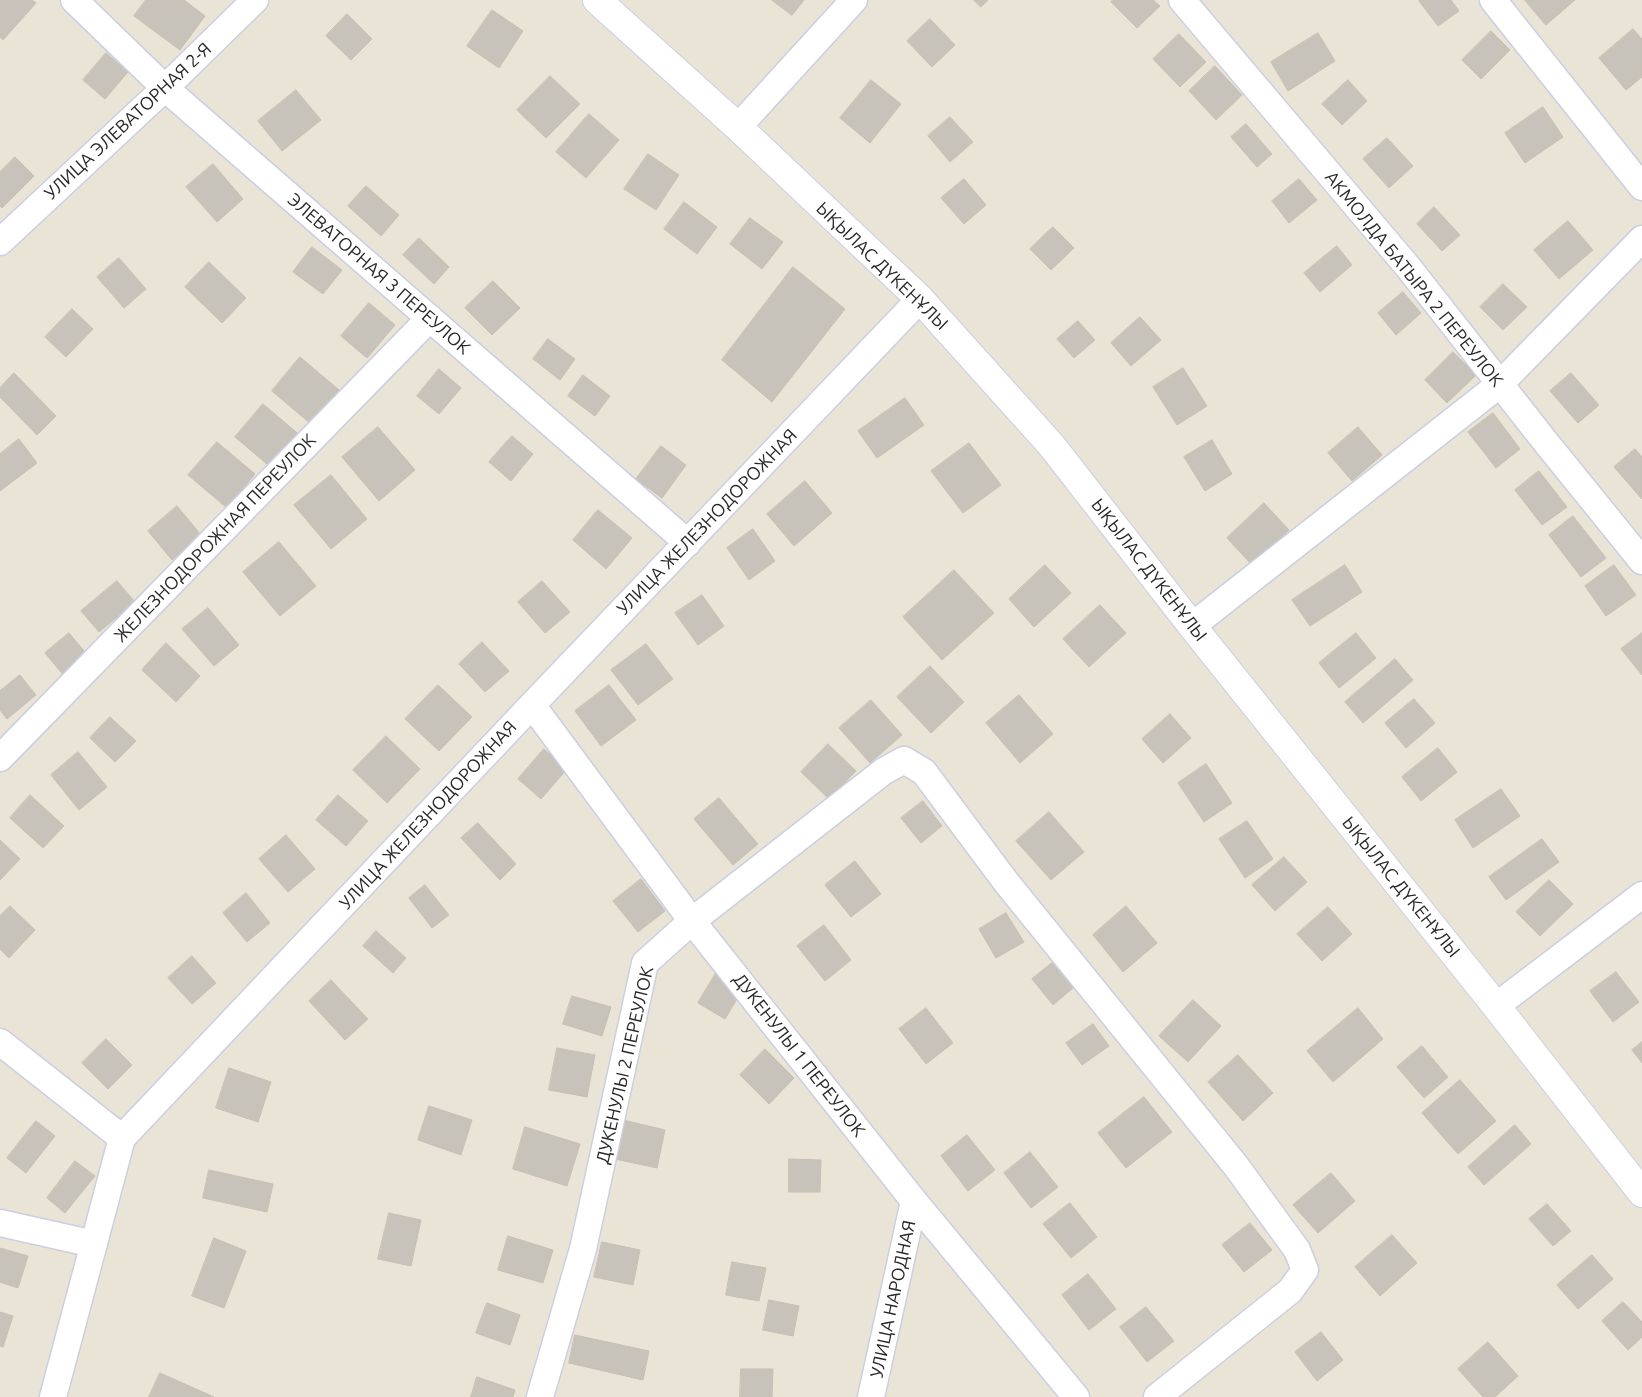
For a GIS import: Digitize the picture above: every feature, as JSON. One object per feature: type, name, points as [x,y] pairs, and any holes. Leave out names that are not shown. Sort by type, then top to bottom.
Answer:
[{"type":"street","name":"ЭЛЕВАТОРНАЯ 3 ПЕРЕУЛОК","points":[[74,0],[165,88],[688,543]]},
{"type":"street","name":"УЛИЦА ЭЛЕВАТОРНАЯ 2-Я","points":[[0,242],[165,88],[255,0]]},
{"type":"street","name":"ЫҚЫЛАС ДҮКЕНҰЛЫ","points":[[597,0],[738,127],[920,299],[1052,446],[1192,626],[1496,1006],[1642,1193]]},
{"type":"street","points":[[738,127],[854,0]]},
{"type":"street","name":"АКМОЛДА БАТЫРА 2 ПЕРЕУЛОК","points":[[1182,0],[1408,266],[1642,561]]},
{"type":"street","points":[[1493,0],[1642,188]]},
{"type":"street","points":[[1192,626],[1500,384],[1642,239]]},
{"type":"street","name":"УЛИЦА ЖЕЛЕЗНОДОРОЖНАЯ","points":[[54,1397],[122,1138],[920,299]]},
{"type":"street","name":"ЖЕЛЕЗНОДОРОЖНАЯ ПЕРЕУЛОК","points":[[0,758],[430,318]]},
{"type":"street","name":"ДУКЕНУЛЫ 1 ПЕРЕУЛОК","points":[[532,705],[692,921],[914,1201],[1076,1397]]},
{"type":"street","name":"ДУКЕНУЛЫ 2 ПЕРЕУЛОК","points":[[540,1397],[583,1250],[644,963],[692,921],[884,771],[904,760],[924,772],[1006,882],[1236,1166],[1297,1250],[1305,1270],[1290,1290],[1158,1397]]},
{"type":"street","points":[[1496,1006],[1642,894]]},
{"type":"street","points":[[0,1042],[122,1138]]},
{"type":"street","name":"УЛИЦА НАРОДНАЯ","points":[[871,1397],[914,1201]]},
{"type":"street","points":[[0,1223],[94,1244]]},
{"type":"building","points":[[0,0],[32,0],[36,3],[3,40],[0,37]]},
{"type":"building","points":[[146,0],[184,0],[205,16],[180,50],[134,16]]},
{"type":"building","points":[[772,0],[804,0],[792,15]]},
{"type":"building","points":[[974,0],[988,0],[981,7]]},
{"type":"building","points":[[1113,0],[1153,0],[1160,6],[1137,28],[1111,2]]},
{"type":"building","points":[[1451,0],[1459,11],[1438,26],[1419,1]]},
{"type":"building","points":[[1525,0],[1575,0],[1546,25]]},
{"type":"building","points":[[492,10],[523,31],[499,68],[467,46]]},
{"type":"building","points":[[347,14],[372,39],[351,60],[326,36]]},
{"type":"building","points":[[930,19],[955,45],[932,67],[907,41]]},
{"type":"building","points":[[1633,29],[1642,39],[1642,77],[1626,90],[1599,58]]},
{"type":"building","points":[[1491,31],[1510,50],[1481,79],[1462,60]]},
{"type":"building","points":[[1318,33],[1335,61],[1288,91],[1271,62]]},
{"type":"building","points":[[1179,34],[1206,62],[1180,87],[1153,59]]},
{"type":"building","points":[[106,53],[128,72],[105,99],[83,80]]},
{"type":"building","points":[[1215,66],[1242,95],[1216,120],[1189,91]]},
{"type":"building","points":[[550,76],[580,104],[546,138],[517,110]]},
{"type":"building","points":[[871,80],[901,104],[870,143],[840,118]]},
{"type":"building","points":[[1348,80],[1367,101],[1342,125],[1322,104]]},
{"type":"building","points":[[296,90],[321,120],[282,151],[258,121]]},
{"type":"building","points":[[1543,107],[1563,137],[1525,163],[1505,133]]},
{"type":"building","points":[[589,114],[619,140],[586,178],[556,152]]},
{"type":"building","points":[[950,117],[973,142],[950,162],[928,136]]},
{"type":"building","points":[[1246,124],[1272,154],[1257,167],[1231,137]]},
{"type":"building","points":[[1387,138],[1413,166],[1389,188],[1363,159]]},
{"type":"building","points":[[648,154],[679,175],[656,210],[624,189]]},
{"type":"building","points":[[15,157],[34,176],[2,208],[0,206],[0,172]]},
{"type":"building","points":[[213,164],[243,199],[217,222],[186,187]]},
{"type":"building","points":[[964,179],[986,205],[964,224],[941,198]]},
{"type":"building","points":[[1299,179],[1317,200],[1289,223],[1272,201]]},
{"type":"building","points":[[366,186],[399,215],[381,236],[348,206]]},
{"type":"building","points":[[684,202],[717,227],[697,254],[664,229]]},
{"type":"building","points":[[1434,207],[1460,235],[1442,251],[1417,224]]},
{"type":"building","points":[[750,218],[783,242],[762,269],[730,244]]},
{"type":"building","points":[[1568,221],[1593,250],[1559,279],[1534,250]]},
{"type":"building","points":[[1053,227],[1074,248],[1051,270],[1030,249]]},
{"type":"building","points":[[419,238],[449,267],[434,284],[403,255]]},
{"type":"building","points":[[1337,246],[1352,265],[1320,292],[1304,273]]},
{"type":"building","points":[[312,247],[342,270],[323,294],[293,272]]},
{"type":"building","points":[[119,258],[146,289],[124,308],[97,277]]},
{"type":"building","points":[[209,262],[246,298],[222,323],[185,287]]},
{"type":"building","points":[[793,267],[845,309],[772,402],[722,360]]},
{"type":"building","points":[[493,281],[520,308],[492,335],[465,308]]},
{"type":"building","points":[[1503,284],[1527,307],[1503,330],[1480,307]]},
{"type":"building","points":[[1403,292],[1421,313],[1396,335],[1378,313]]},
{"type":"building","points":[[369,303],[395,325],[367,358],[341,336]]},
{"type":"building","points":[[72,309],[93,329],[66,357],[45,337]]},
{"type":"building","points":[[1140,317],[1161,340],[1131,366],[1111,343]]},
{"type":"building","points":[[1078,321],[1095,340],[1074,358],[1057,339]]},
{"type":"building","points":[[548,339],[575,359],[560,380],[533,359]]},
{"type":"building","points":[[1453,352],[1476,375],[1447,403],[1425,380]]},
{"type":"building","points":[[300,357],[339,390],[311,424],[272,391]]},
{"type":"building","points":[[1183,368],[1207,406],[1177,425],[1153,387]]},
{"type":"building","points":[[439,369],[461,388],[439,414],[417,396]]},
{"type":"building","points":[[14,373],[56,416],[37,435],[0,397],[0,388]]},
{"type":"building","points":[[1571,373],[1599,405],[1578,423],[1550,391]]},
{"type":"building","points":[[583,375],[610,396],[595,416],[568,396]]},
{"type":"building","points":[[905,398],[924,425],[877,458],[858,431]]},
{"type":"building","points":[[263,404],[302,437],[274,470],[235,437]]},
{"type":"building","points":[[1493,413],[1520,449],[1496,468],[1468,432]]},
{"type":"building","points":[[378,427],[415,470],[379,501],[342,457]]},
{"type":"building","points":[[1358,427],[1382,455],[1352,481],[1328,453]]},
{"type":"building","points":[[512,436],[533,454],[511,481],[489,462]]},
{"type":"building","points":[[19,439],[37,463],[0,491],[0,454]]},
{"type":"building","points":[[1212,440],[1232,474],[1205,491],[1184,457]]},
{"type":"building","points":[[217,442],[255,474],[227,508],[188,475]]},
{"type":"building","points":[[969,443],[1001,485],[963,513],[931,471]]},
{"type":"building","points":[[661,446],[686,465],[662,498],[636,479]]},
{"type":"building","points":[[1635,449],[1642,457],[1642,499],[1614,467]]},
{"type":"building","points":[[1539,471],[1567,507],[1542,525],[1515,490]]},
{"type":"building","points":[[331,475],[367,519],[331,549],[294,505]]},
{"type":"building","points":[[805,481],[832,513],[794,546],[767,514]]},
{"type":"building","points":[[1264,503],[1289,530],[1252,565],[1227,538]]},
{"type":"building","points":[[177,506],[201,535],[172,560],[148,531]]},
{"type":"building","points":[[598,510],[632,538],[606,569],[573,540]]},
{"type":"building","points":[[1573,516],[1606,558],[1581,577],[1549,535]]},
{"type":"building","points":[[753,529],[775,561],[749,580],[727,548]]},
{"type":"building","points":[[279,542],[316,586],[280,616],[243,572]]},
{"type":"building","points":[[1045,565],[1071,593],[1034,627],[1009,599]]},
{"type":"building","points":[[1345,565],[1362,592],[1310,626],[1292,600]]},
{"type":"building","points":[[1614,565],[1636,595],[1606,616],[1585,586]]},
{"type":"building","points":[[954,570],[994,613],[942,660],[903,617]]},
{"type":"building","points":[[117,581],[135,602],[99,632],[81,611]]},
{"type":"building","points":[[542,581],[570,612],[545,633],[518,602]]},
{"type":"building","points":[[702,595],[724,626],[698,645],[675,613]]},
{"type":"building","points":[[1100,605],[1126,633],[1089,667],[1063,639]]},
{"type":"building","points":[[208,608],[239,645],[214,666],[182,629]]},
{"type":"building","points":[[69,633],[90,658],[66,678],[45,653]]},
{"type":"building","points":[[1356,633],[1376,658],[1339,688],[1319,663]]},
{"type":"building","points":[[1642,633],[1642,675],[1621,649]]},
{"type":"building","points":[[482,642],[509,671],[485,692],[459,664]]},
{"type":"building","points":[[166,643],[200,676],[176,702],[142,670]]},
{"type":"building","points":[[646,644],[673,679],[638,705],[611,670]]},
{"type":"building","points":[[1395,659],[1413,680],[1363,723],[1345,702]]},
{"type":"building","points":[[930,666],[964,702],[931,733],[897,697]]},
{"type":"building","points":[[20,675],[36,695],[7,719],[0,710],[0,691]]},
{"type":"building","points":[[438,685],[472,717],[439,751],[405,719]]},
{"type":"building","points":[[609,685],[636,720],[601,746],[575,711]]},
{"type":"building","points":[[1019,695],[1053,734],[1020,763],[986,723]]},
{"type":"building","points":[[1414,699],[1435,723],[1406,748],[1385,723]]},
{"type":"building","points":[[871,700],[902,735],[870,763],[839,728]]},
{"type":"building","points":[[1170,714],[1191,738],[1163,763],[1142,739]]},
{"type":"building","points":[[110,717],[136,741],[115,762],[90,738]]},
{"type":"building","points":[[386,736],[420,769],[387,803],[353,770]]},
{"type":"building","points":[[828,744],[856,771],[829,799],[801,772]]},
{"type":"building","points":[[1438,748],[1457,772],[1421,801],[1402,777]]},
{"type":"building","points":[[544,749],[567,769],[541,799],[518,779]]},
{"type":"building","points":[[78,752],[107,787],[79,810],[51,775]]},
{"type":"building","points":[[1206,764],[1232,803],[1204,822],[1178,783]]},
{"type":"building","points":[[1501,789],[1520,816],[1473,848],[1455,820]]},
{"type":"building","points":[[30,795],[64,826],[43,848],[10,818]]},
{"type":"building","points":[[338,795],[368,821],[346,846],[316,820]]},
{"type":"building","points":[[719,798],[758,844],[733,865],[694,819]]},
{"type":"building","points":[[923,801],[942,826],[921,843],[901,818]]},
{"type":"building","points":[[1049,812],[1084,852],[1051,880],[1016,841]]},
{"type":"building","points":[[1247,821],[1273,859],[1245,878],[1219,839]]},
{"type":"building","points":[[478,823],[516,864],[500,880],[461,838]]},
{"type":"building","points":[[286,835],[315,869],[288,892],[259,859]]},
{"type":"building","points":[[1542,839],[1559,862],[1506,900],[1489,877]]},
{"type":"building","points":[[0,840],[20,859],[0,880]]},
{"type":"building","points":[[1284,857],[1307,882],[1275,911],[1252,885]]},
{"type":"building","points":[[855,861],[881,894],[851,917],[825,885]]},
{"type":"building","points":[[641,879],[665,911],[638,932],[613,901]]},
{"type":"building","points":[[1549,880],[1573,904],[1540,936],[1516,912]]},
{"type":"building","points":[[425,885],[449,915],[432,928],[409,898]]},
{"type":"building","points":[[246,893],[270,923],[247,942],[223,913]]},
{"type":"building","points":[[10,906],[35,930],[9,958],[0,949],[0,916]]},
{"type":"building","points":[[1126,906],[1157,943],[1123,972],[1093,935]]},
{"type":"building","points":[[1328,907],[1352,934],[1322,961],[1297,934]]},
{"type":"building","points":[[1006,913],[1024,942],[996,958],[979,929]]},
{"type":"building","points":[[824,925],[851,960],[825,981],[797,946]]},
{"type":"building","points":[[376,931],[406,958],[393,973],[363,946]]},
{"type":"building","points":[[192,956],[216,983],[192,1004],[168,978]]},
{"type":"building","points":[[1052,963],[1073,988],[1053,1005],[1032,979]]},
{"type":"building","points":[[1616,972],[1639,1002],[1613,1022],[1590,991]]},
{"type":"building","points":[[716,973],[743,989],[725,1019],[698,1003]]},
{"type":"building","points":[[331,980],[368,1019],[345,1040],[309,1001]]},
{"type":"building","points":[[572,996],[611,1007],[602,1036],[563,1024]]},
{"type":"building","points":[[1193,1000],[1221,1026],[1188,1062],[1159,1036]]},
{"type":"building","points":[[926,1008],[953,1043],[926,1064],[899,1029]]},
{"type":"building","points":[[1358,1008],[1383,1039],[1333,1082],[1307,1051]]},
{"type":"building","points":[[1093,1024],[1109,1046],[1082,1065],[1066,1043]]},
{"type":"building","points":[[106,1039],[132,1065],[108,1089],[82,1063]]},
{"type":"building","points":[[1642,1042],[1642,1063],[1632,1050]]},
{"type":"building","points":[[1422,1046],[1448,1077],[1424,1098],[1397,1067]]},
{"type":"building","points":[[557,1048],[595,1055],[587,1097],[549,1090]]},
{"type":"building","points":[[765,1049],[794,1078],[769,1104],[740,1075]]},
{"type":"building","points":[[1238,1055],[1273,1093],[1243,1121],[1208,1082]]},
{"type":"building","points":[[229,1068],[271,1082],[258,1122],[216,1108]]},
{"type":"building","points":[[1460,1080],[1496,1121],[1458,1154],[1422,1113]]},
{"type":"building","points":[[1144,1097],[1172,1132],[1126,1168],[1098,1133]]},
{"type":"building","points":[[429,1106],[472,1120],[461,1155],[418,1140]]},
{"type":"building","points":[[623,1120],[665,1130],[657,1168],[615,1159]]},
{"type":"building","points":[[36,1121],[55,1136],[26,1173],[7,1158]]},
{"type":"building","points":[[1515,1125],[1531,1144],[1484,1185],[1468,1167]]},
{"type":"building","points":[[525,1127],[580,1144],[567,1186],[513,1169]]},
{"type":"building","points":[[967,1135],[995,1170],[968,1191],[941,1156]]},
{"type":"building","points":[[1030,1152],[1058,1187],[1031,1208],[1004,1173]]},
{"type":"building","points":[[789,1159],[821,1160],[820,1192],[789,1192]]},
{"type":"building","points":[[75,1161],[95,1176],[65,1213],[47,1198]]},
{"type":"building","points":[[209,1170],[273,1184],[267,1212],[203,1198]]},
{"type":"building","points":[[1331,1173],[1355,1201],[1318,1233],[1293,1205]]},
{"type":"building","points":[[1070,1203],[1097,1237],[1071,1258],[1043,1224]]},
{"type":"building","points":[[1547,1204],[1571,1231],[1553,1246],[1529,1219]]},
{"type":"building","points":[[389,1213],[421,1220],[411,1266],[378,1259]]},
{"type":"building","points":[[1250,1223],[1272,1250],[1244,1272],[1222,1245]]},
{"type":"building","points":[[1392,1235],[1417,1263],[1380,1296],[1355,1267]]},
{"type":"building","points":[[508,1236],[553,1250],[543,1283],[498,1270]]},
{"type":"building","points":[[214,1238],[246,1251],[224,1308],[192,1296]]},
{"type":"building","points":[[602,1242],[640,1250],[633,1285],[594,1277]]},
{"type":"building","points":[[0,1248],[28,1256],[18,1288],[0,1282]]},
{"type":"building","points":[[1592,1255],[1613,1279],[1578,1309],[1557,1285]]},
{"type":"building","points":[[732,1262],[766,1268],[759,1301],[726,1295]]},
{"type":"building","points":[[1088,1274],[1116,1309],[1089,1330],[1062,1295]]},
{"type":"building","points":[[769,1300],[799,1306],[793,1336],[763,1330]]},
{"type":"building","points":[[1623,1302],[1642,1322],[1642,1337],[1628,1350],[1602,1321]]},
{"type":"building","points":[[487,1303],[520,1315],[510,1345],[476,1333]]},
{"type":"building","points":[[1146,1307],[1174,1341],[1147,1362],[1120,1327]]},
{"type":"building","points":[[0,1312],[13,1316],[3,1347],[0,1346]]},
{"type":"building","points":[[1321,1332],[1343,1360],[1317,1381],[1295,1352]]},
{"type":"building","points":[[575,1335],[649,1351],[643,1380],[569,1363]]},
{"type":"building","points":[[1488,1342],[1518,1376],[1495,1397],[1483,1397],[1458,1369]]},
{"type":"building","points":[[741,1369],[773,1369],[772,1397],[740,1397]]},
{"type":"building","points":[[160,1373],[214,1397],[149,1397]]},
{"type":"building","points":[[477,1377],[515,1390],[513,1397],[471,1397]]}]
